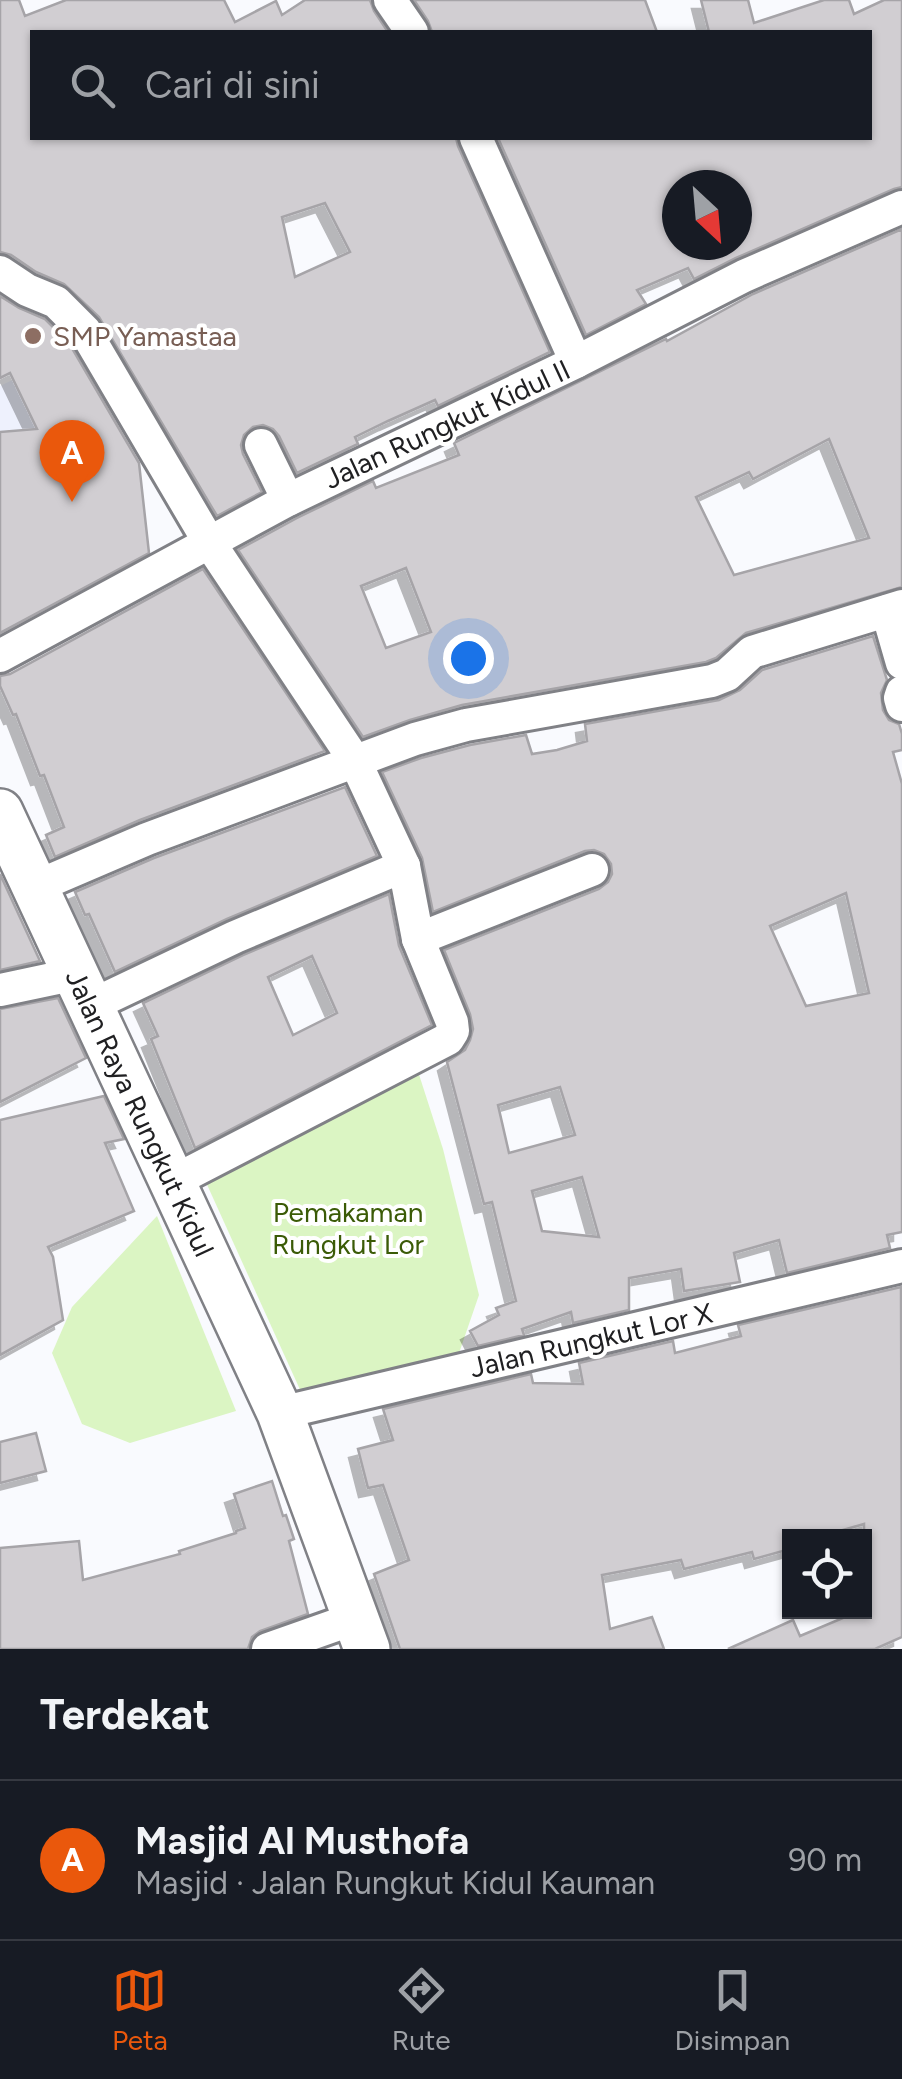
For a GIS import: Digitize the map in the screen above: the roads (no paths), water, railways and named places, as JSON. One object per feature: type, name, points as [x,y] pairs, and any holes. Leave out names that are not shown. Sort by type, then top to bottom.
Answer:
[{"type":"main road","name":"Jalan Raya Rungkut Kidul","points":[[0,812],[280,1413],[362,1633]]},
{"type":"street","points":[[390,0],[411,30]]},
{"type":"street","points":[[477,140],[576,362]]},
{"type":"street","name":"Jalan Rungkut Kidul II","points":[[0,656],[288,500],[576,362],[744,276],[902,207]]},
{"type":"street","points":[[0,272],[27,290],[56,302],[86,331],[209,542],[355,761],[404,866],[418,939],[452,1022],[453,1031],[448,1039],[172,1182]]},
{"type":"street","points":[[261,445],[288,500]]},
{"type":"street","points":[[35,887],[147,839],[415,739],[466,725],[712,681],[727,675],[752,652],[895,608],[902,664]]},
{"type":"street","points":[[902,692],[902,705]]},
{"type":"street","points":[[0,990],[83,990],[235,938],[404,866]]},
{"type":"street","points":[[418,939],[592,870]]},
{"type":"street","name":"Jalan Rungkut Lor X","points":[[280,1413],[902,1266]]},
{"type":"street","points":[[268,1649],[362,1633]]},
{"type":"place","name":"SMP Yamastaa","points":[[33,336]]},
{"type":"place","name":"Masjid Al Musthofa","points":[[72,502]]},
{"type":"park label","name":"Pemakaman Rungkut Lor","points":[[348,1228]]}]
